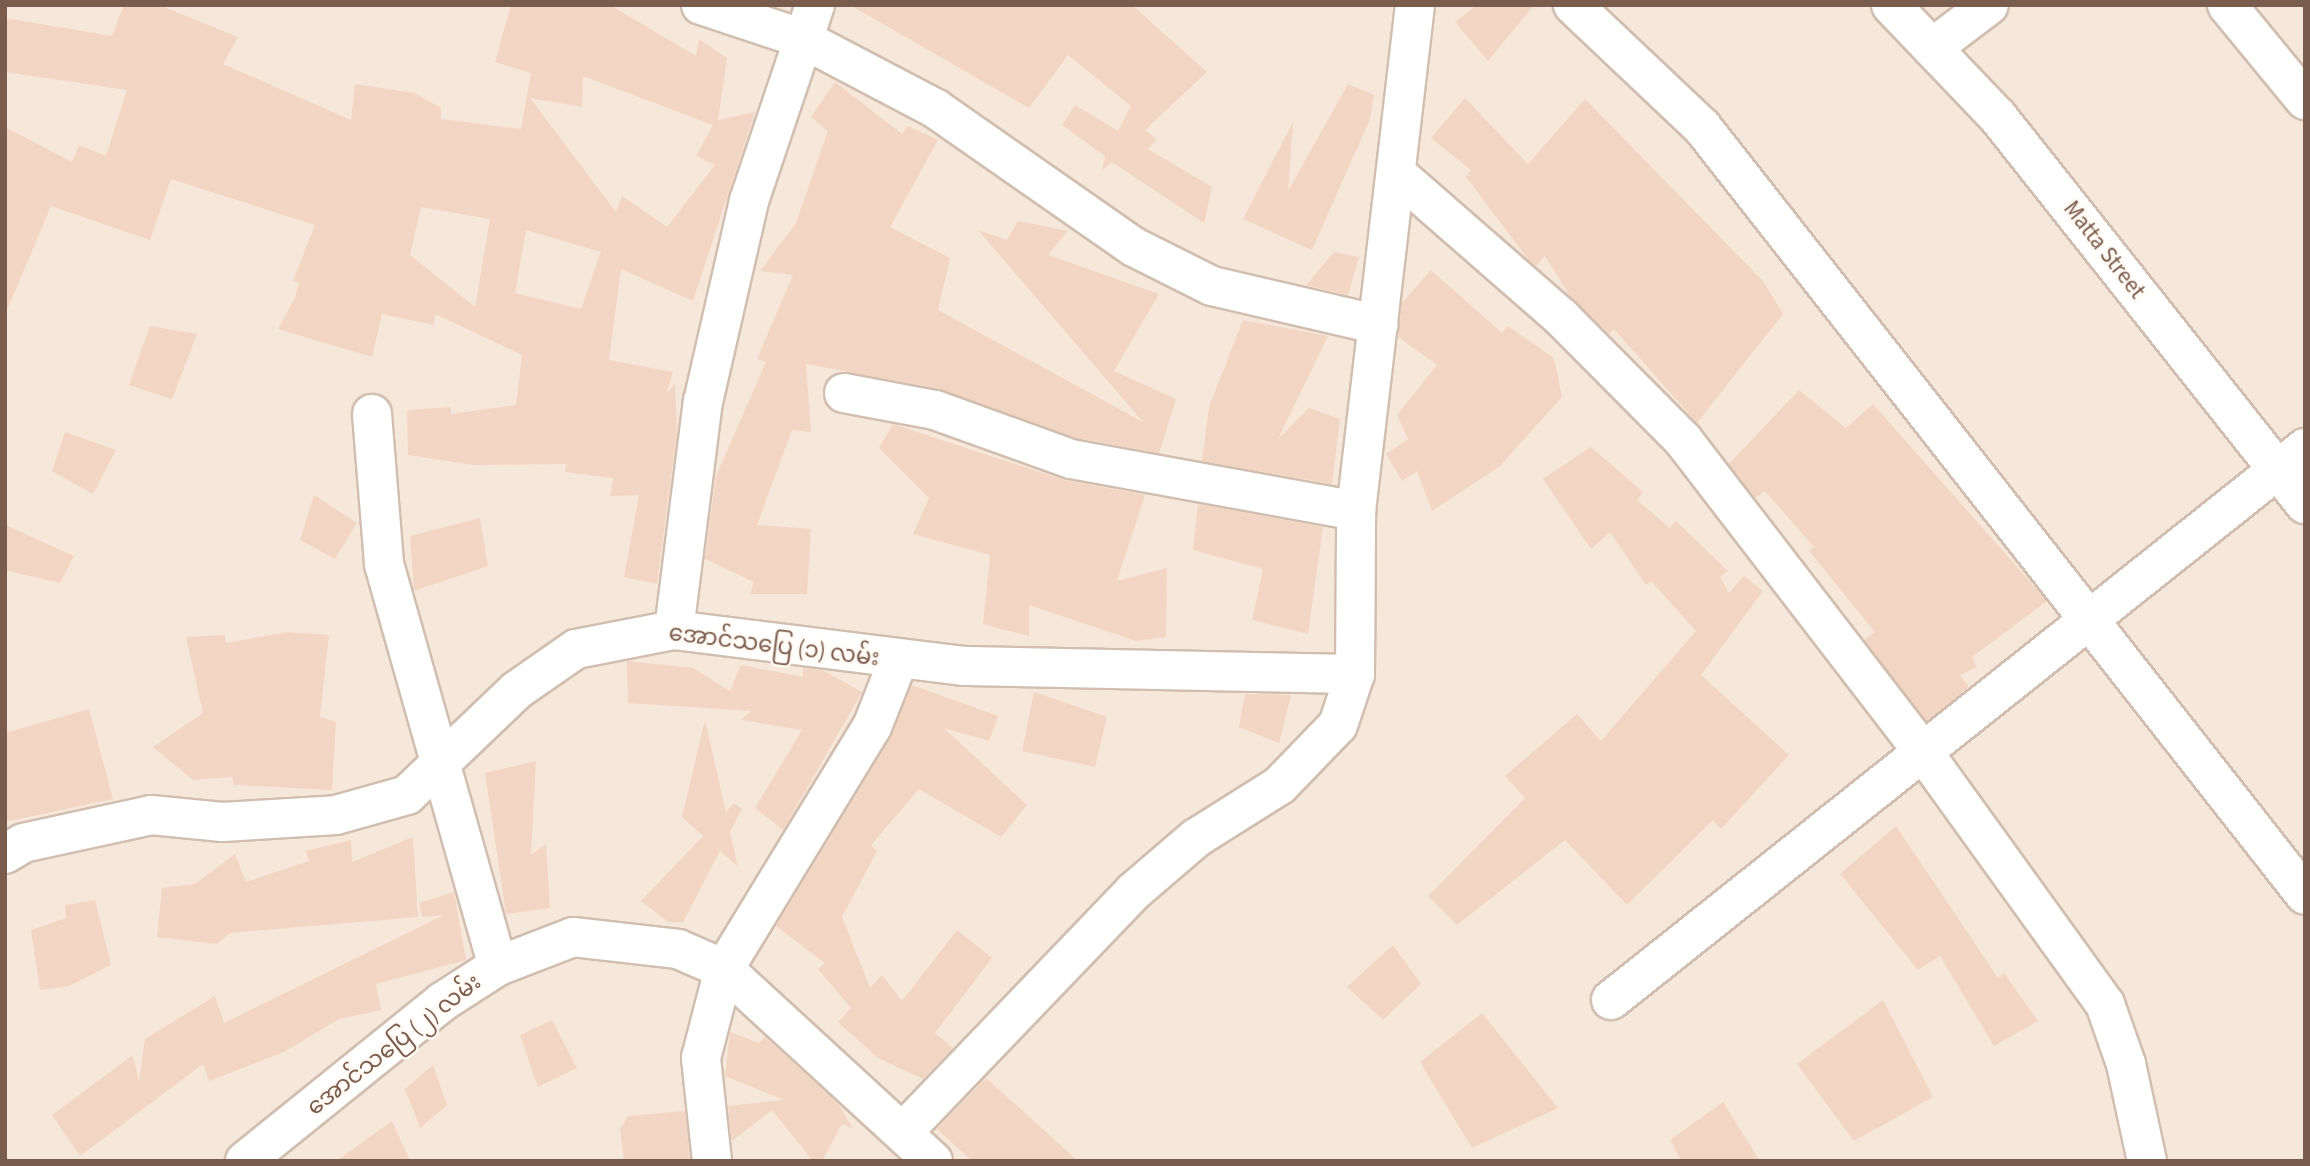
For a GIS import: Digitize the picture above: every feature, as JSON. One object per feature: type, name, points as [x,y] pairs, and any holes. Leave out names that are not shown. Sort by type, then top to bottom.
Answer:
[{"type":"street","points":[[701,5],[808,22],[1134,247],[1212,286],[1379,325]]},
{"type":"street","points":[[904,1131],[1133,892],[1196,838],[1311,760],[1338,725],[1355,674],[1356,510],[1415,5]]},
{"type":"street","points":[[1573,5],[1702,127],[2305,895]]},
{"type":"street","name":"Matta Street","points":[[1891,5],[1998,117],[2291,459],[2305,504]]},
{"type":"street","points":[[1932,48],[1989,5]]},
{"type":"street","points":[[2227,5],[2305,100]]},
{"type":"street","points":[[674,630],[703,402],[749,201],[808,22]]},
{"type":"street","points":[[1397,174],[1562,318],[1683,440],[1921,749],[2105,1004],[2126,1063],[2146,1160]]},
{"type":"street","points":[[844,393],[935,410],[1070,459],[1356,510]]},
{"type":"street","points":[[372,414],[384,564],[438,765],[498,966]]},
{"type":"street","points":[[1611,1000],[1921,749],[2291,459]]},
{"type":"street","name":"အောင်သပြေ (၁) လမ်း","points":[[5,854],[23,843],[151,815],[223,822],[336,815],[407,794],[517,690],[576,649],[674,630],[898,661],[1071,672],[1355,674]]},
{"type":"street","points":[[712,1161],[701,1058],[724,969],[872,727],[898,661]]},
{"type":"street","name":"အောင်သပြေ (၂) လမ်း","points":[[245,1161],[442,1002],[498,966],[573,937],[678,949],[724,969],[904,1131],[933,1161]]},
{"type":"shaded area","points":[[5,5],[2305,5],[2305,1161],[5,1161]]},
{"type":"building","points":[[124,5],[159,5],[238,37],[223,64],[351,120],[355,84],[414,93],[441,108],[441,119],[521,129],[531,73],[495,62],[511,5],[610,5],[696,56],[699,39],[727,58],[718,120],[755,112],[693,301],[621,269],[609,360],[673,372],[666,394],[675,383],[677,431],[657,584],[624,577],[639,495],[610,496],[613,478],[565,472],[566,464],[474,465],[408,455],[407,410],[451,407],[451,414],[516,405],[522,355],[435,314],[434,325],[382,314],[372,357],[278,329],[295,298],[299,283],[293,281],[315,225],[171,179],[150,240],[51,206],[5,315],[5,127],[72,162],[79,145],[106,156],[127,90],[5,72],[5,18],[112,36]],"holes":[[[583,76],[713,125],[696,156],[715,165],[667,227],[622,196],[616,212],[530,98],[582,107]],[[421,207],[490,219],[475,307],[410,255]],[[526,230],[601,252],[581,309],[515,293]]]},
{"type":"building","points":[[850,5],[1132,5],[1207,72],[1145,130],[1157,139],[1148,149],[1212,187],[1204,223],[1112,162],[1102,171],[1105,156],[1062,125],[1075,105],[1118,131],[1131,106],[1068,55],[1029,108]]},
{"type":"building","points":[[1477,5],[1534,5],[1488,61],[1455,22]]},
{"type":"building","points":[[835,82],[902,134],[908,126],[938,140],[890,227],[950,258],[938,310],[1143,422],[978,230],[1007,240],[1018,221],[1068,231],[1048,255],[1159,294],[1114,371],[1176,399],[1159,453],[1077,438],[939,389],[806,364],[811,432],[792,430],[757,525],[811,529],[807,594],[750,594],[754,582],[705,559],[716,476],[766,362],[757,359],[793,275],[760,271],[796,223],[828,131],[811,117]]},
{"type":"building","points":[[1348,84],[1374,95],[1370,119],[1312,250],[1243,219],[1293,122],[1288,191]]},
{"type":"building","points":[[1465,98],[1528,164],[1585,99],[1763,281],[1783,314],[1697,423],[1614,329],[1609,334],[1570,296],[1545,256],[1536,266],[1528,259],[1466,177],[1471,170],[1431,138]]},
{"type":"building","points":[[1334,252],[1359,257],[1348,295],[1306,285]]},
{"type":"building","points":[[1431,270],[1502,333],[1508,326],[1554,358],[1562,397],[1500,466],[1432,511],[1417,471],[1402,481],[1386,454],[1408,439],[1397,415],[1437,365],[1398,337],[1402,303]]},
{"type":"building","points":[[1243,320],[1328,336],[1278,439],[1309,408],[1340,419],[1332,484],[1202,461],[1209,407]]},
{"type":"building","points":[[150,326],[197,334],[172,399],[129,385]]},
{"type":"building","points":[[1799,390],[1846,428],[1873,404],[2047,601],[1972,657],[1977,667],[1960,675],[1969,687],[1927,721],[1864,640],[1875,632],[1809,551],[1814,547],[1765,491],[1755,498],[1729,464]]},
{"type":"building","points":[[893,424],[1064,480],[1145,495],[1117,581],[1167,568],[1166,637],[1136,641],[1029,605],[1029,636],[983,624],[990,555],[913,534],[929,498],[879,448]]},
{"type":"building","points":[[65,432],[116,450],[93,494],[52,471]]},
{"type":"building","points":[[1591,447],[1643,492],[1637,500],[1670,528],[1676,521],[1728,571],[1720,577],[1729,593],[1744,576],[1763,591],[1701,675],[1789,755],[1721,829],[1713,820],[1627,905],[1565,840],[1457,925],[1428,896],[1525,798],[1505,776],[1577,714],[1601,741],[1696,631],[1651,581],[1646,585],[1610,532],[1591,549],[1543,479]]},
{"type":"building","points":[[314,495],[357,523],[335,559],[300,540]]},
{"type":"building","points":[[1198,504],[1323,527],[1308,634],[1252,620],[1263,569],[1193,550]]},
{"type":"building","points":[[480,518],[488,566],[414,591],[410,536]]},
{"type":"building","points":[[5,525],[74,556],[60,583],[5,570]]},
{"type":"building","points":[[288,632],[329,635],[320,717],[336,722],[332,790],[234,785],[232,777],[193,780],[153,747],[203,713],[186,637],[225,635],[226,643]]},
{"type":"building","points":[[627,661],[693,668],[730,691],[741,665],[803,677],[803,668],[822,670],[862,692],[783,830],[755,808],[802,730],[741,720],[751,711],[628,703]]},
{"type":"building","points":[[912,685],[998,716],[989,741],[944,728],[1027,805],[1001,837],[919,789],[871,845],[877,851],[842,917],[870,988],[882,975],[902,1001],[957,930],[992,958],[935,1033],[953,1048],[923,1079],[878,1058],[838,1022],[851,1008],[818,969],[825,963],[776,926],[891,738]]},
{"type":"building","points":[[1034,692],[1107,717],[1095,767],[1022,751]]},
{"type":"building","points":[[1245,694],[1291,695],[1279,743],[1239,727]]},
{"type":"building","points":[[89,709],[113,799],[5,822],[5,733]]},
{"type":"building","points":[[705,720],[726,812],[734,803],[742,809],[730,832],[738,867],[720,851],[683,922],[668,922],[641,901],[703,836],[682,817]]},
{"type":"building","points":[[536,761],[531,855],[546,844],[550,908],[506,914],[485,773]]},
{"type":"building","points":[[1896,826],[1998,978],[2004,973],[2038,1021],[1994,1046],[1940,956],[1918,970],[1840,874]]},
{"type":"building","points":[[413,837],[418,917],[230,933],[217,944],[157,937],[162,888],[195,884],[235,854],[246,882],[309,861],[306,851],[351,840],[352,862]]},
{"type":"building","points":[[454,892],[466,960],[376,984],[381,1010],[339,1019],[284,1052],[209,1081],[203,1064],[80,1156],[52,1115],[133,1055],[139,1081],[145,1039],[215,996],[224,1023],[444,915],[422,917],[419,903]]},
{"type":"building","points":[[95,900],[111,965],[69,986],[40,990],[31,930],[66,918],[65,905]]},
{"type":"building","points":[[1393,945],[1421,984],[1383,1020],[1347,987]]},
{"type":"building","points":[[1883,1000],[1933,1097],[1854,1141],[1797,1064]]},
{"type":"building","points":[[1482,1013],[1558,1108],[1472,1148],[1420,1062]]},
{"type":"building","points":[[552,1020],[577,1068],[538,1087],[520,1035]]},
{"type":"building","points":[[730,1032],[759,1043],[765,1037],[839,1105],[853,1129],[842,1124],[822,1161],[813,1161],[772,1110],[732,1141],[728,1106],[784,1100],[725,1076]]},
{"type":"building","points":[[433,1065],[447,1105],[420,1128],[405,1089]]},
{"type":"building","points":[[986,1078],[1078,1161],[972,1161],[937,1129]]},
{"type":"building","points":[[1723,1102],[1760,1161],[1681,1161],[1670,1140]]},
{"type":"building","points":[[685,1111],[690,1161],[624,1161],[620,1129],[628,1116]]},
{"type":"building","points":[[392,1121],[410,1161],[336,1161]]}]
